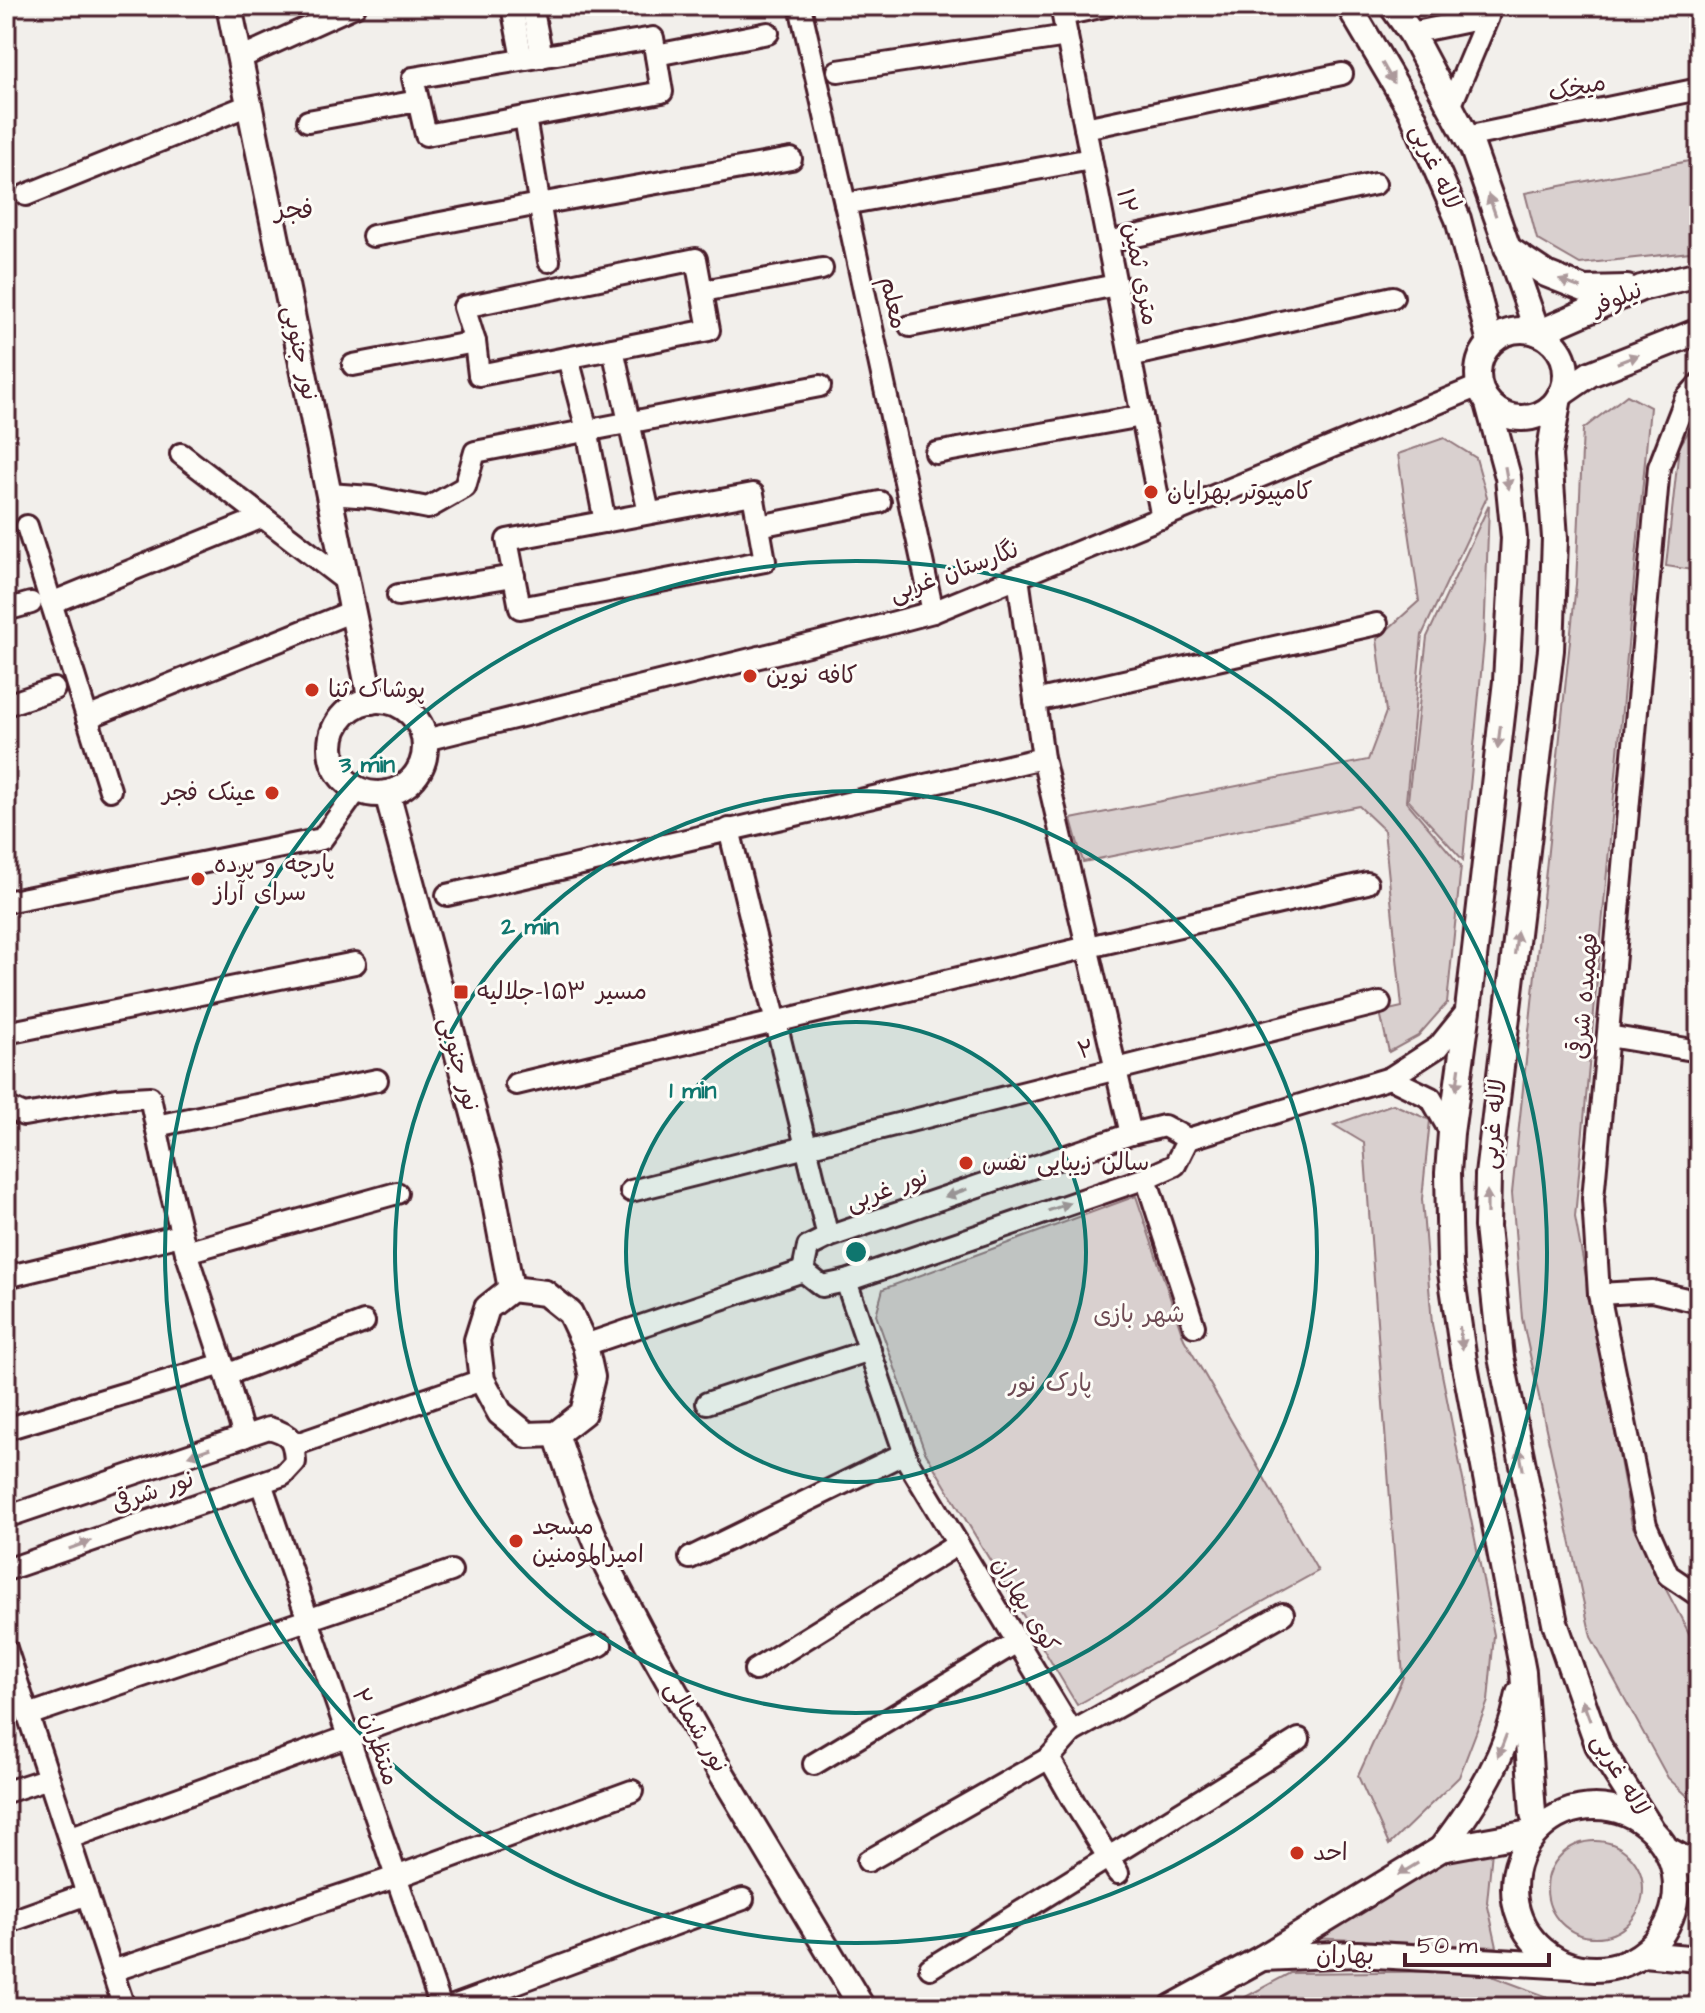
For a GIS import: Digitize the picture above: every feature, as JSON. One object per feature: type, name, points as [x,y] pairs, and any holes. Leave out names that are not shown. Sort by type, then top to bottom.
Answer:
[{"type":"main road","name":"نور جنوبی","points":[[229,6],[371,701]]},
{"type":"main road","name":"لاله غربی","points":[[1349,6],[1412,113],[1458,219],[1490,342]]},
{"type":"main road","name":"لاله غربی","points":[[1392,6],[1411,33],[1473,149],[1538,332]]},
{"type":"main road","points":[[1507,248],[1546,274],[1584,289],[1641,288]]},
{"type":"main road","name":"نیلوفر","points":[[1538,332],[1641,288],[1699,274]]},
{"type":"main road","points":[[1560,396],[1566,381],[1566,365],[1550,339],[1538,332],[1512,330],[1490,342],[1482,352],[1477,374],[1483,394],[1499,412],[1527,418],[1552,406],[1560,396],[1590,374],[1699,331]]},
{"type":"main road","name":"لاله غربی","points":[[1483,394],[1508,477],[1514,538],[1506,681],[1451,1133],[1448,1173],[1450,1266],[1464,1361],[1523,1672],[1536,1831]]},
{"type":"main road","name":"لاله غربی","points":[[1560,396],[1549,455],[1555,538],[1551,650],[1488,1175],[1487,1227],[1501,1357],[1555,1623],[1598,1745],[1650,1827]]},
{"type":"main road","points":[[386,700],[400,705],[412,714],[425,740],[425,754],[412,780],[387,793],[372,794],[346,781],[337,770],[332,756],[331,741],[344,714],[357,705],[371,701],[386,700]]},
{"type":"main road","name":"نور جنوبی","points":[[387,793],[488,1166],[511,1289]]},
{"type":"main road","points":[[511,1289],[545,1293],[570,1313],[585,1345],[592,1377],[583,1413],[556,1434],[527,1435],[500,1413],[482,1380],[477,1340],[487,1308],[511,1289]]},
{"type":"main road","name":"نور شمالی","points":[[556,1434],[590,1528],[641,1632],[713,1759],[862,2007]]},
{"type":"main road","points":[[1441,1849],[1470,1811],[1490,1776],[1515,1710],[1523,1672]]},
{"type":"main road","points":[[1604,1806],[1629,1813],[1650,1827],[1668,1850],[1676,1872],[1677,1895],[1672,1918],[1660,1938],[1643,1954],[1621,1965],[1597,1969],[1572,1966],[1548,1954],[1528,1935],[1516,1910],[1513,1882],[1520,1855],[1536,1831],[1555,1816],[1579,1807],[1604,1806]]},
{"type":"main road","name":"بهاران","points":[[1172,2007],[1262,1958],[1441,1849],[1536,1831]]},
{"type":"main road","points":[[1668,1850],[1699,1867]]},
{"type":"main road","name":"بهاران","points":[[1262,1958],[1357,1954],[1572,1966]]},
{"type":"main road","points":[[1643,1954],[1699,1959]]},
{"type":"street","points":[[240,58],[355,6]]},
{"type":"street","points":[[512,6],[532,58]]},
{"type":"street","points":[[532,6],[532,58]]},
{"type":"street","name":"معلم","points":[[800,6],[933,612]]},
{"type":"street","points":[[1062,11],[1105,6]]},
{"type":"street","name":"۱۲ متری ثمین","points":[[1062,11],[1162,518]]},
{"type":"street","points":[[1411,33],[1494,12]]},
{"type":"street","points":[[1450,107],[1494,12]]},
{"type":"street","points":[[656,55],[768,33]]},
{"type":"street","points":[[838,71],[1067,36]]},
{"type":"street","points":[[653,38],[656,55],[662,92],[426,135],[413,78],[653,38]]},
{"type":"street","points":[[1085,128],[1342,74]]},
{"type":"street","name":"میخک","points":[[1466,137],[1699,89]]},
{"type":"street","points":[[308,121],[418,101]]},
{"type":"street","points":[[26,195],[249,105]]},
{"type":"street","points":[[525,117],[549,261]]},
{"type":"street","points":[[373,236],[791,159]]},
{"type":"street","points":[[845,204],[1091,159]]},
{"type":"street","points":[[1108,242],[1375,184]]},
{"type":"street","points":[[696,259],[703,291],[709,330],[479,375],[475,342],[464,307],[696,259]]},
{"type":"street","points":[[703,291],[822,269]]},
{"type":"street","points":[[910,326],[1116,285]]},
{"type":"street","points":[[1130,356],[1393,297]]},
{"type":"street","points":[[353,365],[475,342]]},
{"type":"street","points":[[613,349],[649,513]]},
{"type":"street","points":[[568,358],[587,430],[605,522]]},
{"type":"street","name":"فهمیده شرقی","points":[[1699,384],[1685,400],[1659,467],[1593,1199],[1599,1294],[1646,1525],[1668,1575],[1699,1596]]},
{"type":"street","points":[[329,494],[371,497],[428,508],[465,487],[475,452],[820,386]]},
{"type":"street","name":"نگارستان غربی","points":[[425,740],[933,612],[1162,518],[1483,394]]},
{"type":"street","points":[[936,453],[1142,416]]},
{"type":"street","points":[[181,454],[346,581]]},
{"type":"street","points":[[753,494],[765,561],[520,608],[507,540],[649,513],[753,494]]},
{"type":"street","points":[[759,526],[880,502]]},
{"type":"street","points":[[6,610],[41,603],[263,517]]},
{"type":"street","points":[[27,526],[41,603],[87,718],[110,790]]},
{"type":"street","points":[[398,595],[514,576]]},
{"type":"street","points":[[1018,577],[1043,758],[1131,1134]]},
{"type":"street","points":[[87,718],[353,611]]},
{"type":"street","points":[[1035,701],[1377,624]]},
{"type":"street","points":[[6,705],[54,689]]},
{"type":"street","points":[[447,895],[1043,758]]},
{"type":"street","points":[[6,902],[322,839],[358,789]]},
{"type":"street","points":[[729,829],[828,1237]]},
{"type":"street","points":[[516,1084],[1367,883]]},
{"type":"street","points":[[6,1033],[355,963]]},
{"type":"street","name":"۲","points":[[631,1191],[1380,1003]]},
{"type":"street","points":[[585,1345],[803,1271],[822,1286],[846,1281],[1146,1178],[1175,1165],[1188,1139],[1390,1078],[1438,1047],[1468,1010]]},
{"type":"street","points":[[1608,1036],[1699,1051]]},
{"type":"street","points":[[1390,1078],[1431,1098],[1451,1133]]},
{"type":"street","points":[[156,1126],[377,1080]]},
{"type":"street","points":[[6,1107],[24,1115],[116,1099],[150,1097],[184,1244],[244,1437]]},
{"type":"street","name":"نور غربی","points":[[803,1271],[808,1247],[828,1237],[1131,1134],[1164,1126],[1188,1139]]},
{"type":"street","points":[[1146,1178],[1194,1326]]},
{"type":"street","points":[[6,1277],[184,1244],[397,1193]]},
{"type":"street","name":"کوی بهاران","points":[[846,1281],[907,1460],[1072,1732]]},
{"type":"street","points":[[1599,1294],[1652,1291],[1699,1302]]},
{"type":"street","points":[[6,1429],[225,1370],[364,1322]]},
{"type":"street","points":[[707,1403],[870,1350]]},
{"type":"street","points":[[294,1445],[482,1380]]},
{"type":"street","name":"نور شرقی","points":[[6,1517],[269,1428],[284,1432],[294,1445],[295,1462],[283,1475],[6,1570]]},
{"type":"street","points":[[690,1558],[905,1453]]},
{"type":"street","name":"منتظران ۲","points":[[261,1483],[441,2007]]},
{"type":"street","points":[[755,1670],[958,1544]]},
{"type":"street","points":[[28,1715],[451,1571]]},
{"type":"street","points":[[868,1861],[1049,1758],[1072,1732],[1283,1614]]},
{"type":"street","points":[[814,1764],[1017,1642]]},
{"type":"street","points":[[69,1838],[601,1645]]},
{"type":"street","points":[[7,1653],[124,2007]]},
{"type":"street","points":[[930,1968],[1113,1866],[1299,1739]]},
{"type":"street","points":[[1049,1758],[1113,1866]]},
{"type":"street","points":[[6,1792],[49,1778]]},
{"type":"street","points":[[112,1971],[396,1877],[632,1791]]},
{"type":"street","points":[[6,1923],[87,1894]]},
{"type":"street","points":[[451,2007],[743,1899]]},
{"type":"green space","points":[[1699,159],[1699,251],[1580,264],[1537,239],[1525,193]]},
{"type":"green space","points":[[1627,395],[1650,407],[1575,1217],[1632,1525],[1699,1652],[1699,1807],[1668,1778],[1591,1637],[1522,1318],[1512,1193],[1576,584],[1583,429]]},
{"type":"green space","points":[[1699,415],[1699,571],[1666,566],[1679,447]]},
{"type":"green space","points":[[1444,438],[1476,458],[1487,497],[1422,635],[1406,801],[1461,866],[1447,1003],[1418,1036],[1389,1052],[1380,1012],[1402,1007],[1384,830],[1359,806],[1083,862],[1071,819],[1368,760],[1386,712],[1377,639],[1419,601],[1398,454]]},
{"type":"green space","points":[[1489,505],[1484,642],[1463,860],[1408,800],[1427,637]]},
{"type":"green space","points":[[1393,1104],[1430,1120],[1422,1199],[1432,1324],[1494,1635],[1488,1701],[1459,1777],[1389,1845],[1358,1776],[1403,1677],[1364,1143],[1334,1125]]},
{"type":"green space","name":"پارک نور","points":[[1136,1196],[1184,1339],[1318,1571],[1077,1705],[925,1452],[876,1315],[883,1289]]},
{"type":"green space","points":[[1595,1841],[1614,1844],[1629,1855],[1640,1870],[1643,1889],[1640,1908],[1629,1923],[1614,1934],[1595,1937],[1576,1934],[1561,1923],[1550,1908],[1547,1889],[1550,1870],[1561,1855],[1576,1844]]},
{"type":"green space","points":[[1492,1851],[1487,1902],[1497,1947],[1312,1938],[1447,1860]]},
{"type":"green space","points":[[1478,1971],[1575,2007],[1227,2007],[1290,1973]]},
{"type":"place","name":"کامپیوتر بهرایان","points":[[1151,492]]},
{"type":"place","name":"کافه نوین","points":[[750,676]]},
{"type":"place","name":"پوشاک ثنا","points":[[312,690]]},
{"type":"place","name":"عینک فجر","points":[[272,793]]},
{"type":"place","name":"پارچه و پرده سرای آراز","points":[[198,879]]},
{"type":"place","name":"مسیر ۱۵۳-جلالیه","points":[[461,992]]},
{"type":"place","name":"سالن زیبایی نفس","points":[[966,1163]]},
{"type":"place","name":"مسجد امیرالمومنین","points":[[516,1541]]},
{"type":"place","name":"احد","points":[[1297,1853]]},
{"type":"district","name":"فجر","points":[[294,210]]},
{"type":"park label","name":"شهر بازی","points":[[1139,1315]]}]
